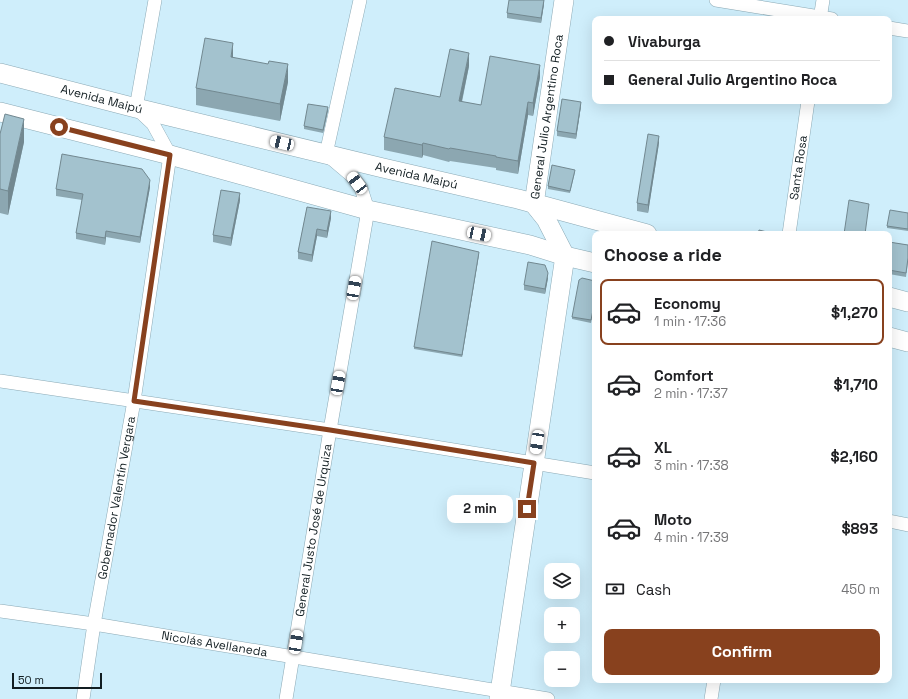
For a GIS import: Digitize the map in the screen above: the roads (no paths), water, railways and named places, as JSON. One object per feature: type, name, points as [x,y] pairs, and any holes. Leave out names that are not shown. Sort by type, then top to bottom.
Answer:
[{"type":"main road","name":"General Julio Argentino Roca","points":[[564,0],[534,204],[546,219],[565,256]]},
{"type":"main road","name":"Avenida Maipú","points":[[0,73],[136,108],[534,204],[636,231]]},
{"type":"main road","points":[[0,112],[170,155],[368,210],[530,245],[592,262]]},
{"type":"main road","points":[[499,695],[565,256]]},
{"type":"main road","points":[[892,298],[908,302]]},
{"type":"main road","points":[[892,338],[908,342]]},
{"type":"street","points":[[155,0],[136,108],[153,124],[170,155]]},
{"type":"street","points":[[326,154],[360,0]]},
{"type":"street","points":[[716,0],[812,16]]},
{"type":"street","points":[[823,0],[824,16]]},
{"type":"street","points":[[892,28],[908,31]]},
{"type":"street","name":"Santa Rosa","points":[[789,231],[808,104]]},
{"type":"street","name":"General Justo José de Urquiza","points":[[286,699],[368,210],[361,188],[352,176],[326,154]]},
{"type":"street","name":"Gobernador Valentín Vergara","points":[[83,699],[94,624],[134,401],[170,155]]},
{"type":"street","points":[[0,381],[330,430],[592,473]]},
{"type":"street","points":[[892,521],[908,524]]},
{"type":"street","name":"Nicolás Avellaneda","points":[[0,610],[294,657],[499,695],[548,699]]},
{"type":"street","points":[[711,699],[714,683]]}]
